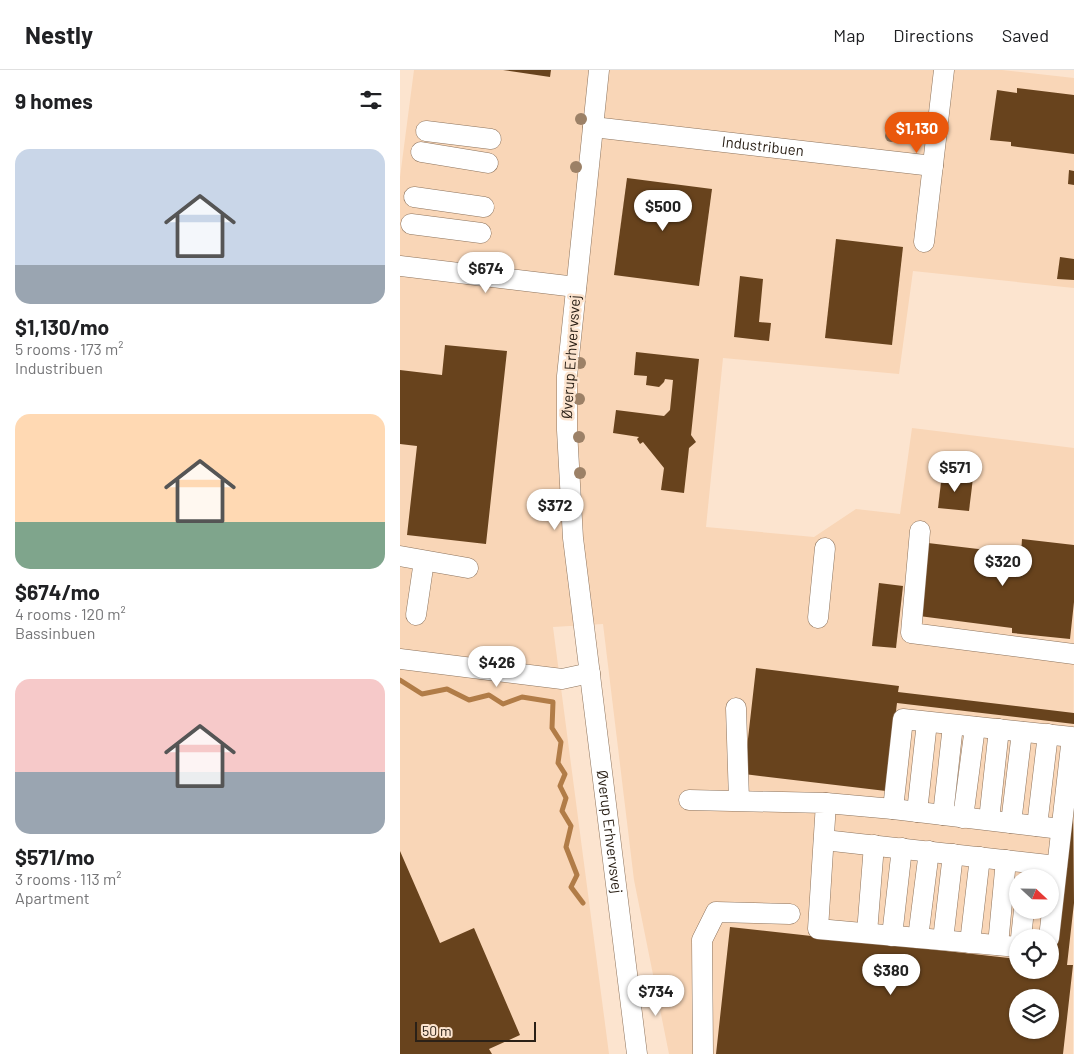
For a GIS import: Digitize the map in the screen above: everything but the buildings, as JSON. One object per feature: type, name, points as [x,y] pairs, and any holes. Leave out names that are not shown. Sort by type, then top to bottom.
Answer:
[{"type":"street","name":"Øverup Erhvervsvej","points":[[599,70],[567,376],[566,430],[573,538],[637,1054]]},
{"type":"street","points":[[924,242],[944,70]]},
{"type":"street","name":"Industribuen","points":[[593,127],[933,166]]},
{"type":"street","points":[[426,131],[491,139]]},
{"type":"street","points":[[421,152],[488,163]]},
{"type":"street","points":[[414,197],[484,207]]},
{"type":"street","points":[[411,224],[481,233]]},
{"type":"street","points":[[400,266],[576,287]]},
{"type":"street","points":[[920,531],[912,632],[1074,654]]},
{"type":"street","points":[[818,618],[825,548]]},
{"type":"street","points":[[400,556],[468,568]]},
{"type":"street","points":[[416,615],[424,560]]},
{"type":"street","points":[[400,658],[562,679],[590,673]]},
{"type":"street","points":[[736,708],[740,800]]},
{"type":"street","points":[[893,809],[903,719],[1072,737],[1050,929]]},
{"type":"street","points":[[917,812],[927,722]]},
{"type":"street","points":[[943,815],[953,724]]},
{"type":"street","points":[[963,818],[975,727]]},
{"type":"street","points":[[989,820],[1000,729]]},
{"type":"street","points":[[1011,823],[1022,732]]},
{"type":"street","points":[[1037,826],[1048,734]]},
{"type":"street","points":[[689,800],[826,803],[1062,829]]},
{"type":"street","points":[[826,803],[818,929],[1008,946],[1006,860]]},
{"type":"street","points":[[824,840],[1006,860],[1027,869]]},
{"type":"street","points":[[867,933],[874,845]]},
{"type":"street","points":[[892,936],[902,848]]},
{"type":"street","points":[[918,938],[929,851]]},
{"type":"street","points":[[943,940],[953,854]]},
{"type":"street","points":[[970,943],[980,857]]},
{"type":"street","points":[[1036,869],[1057,866]]},
{"type":"street","points":[[704,1054],[702,940],[716,912],[790,914]]},
{"type":"street","name":"Øverup Erhvervsvej","points":[[630,990],[649,1054]]},
{"type":"shaded area","points":[[414,70],[1002,70],[1074,78],[1074,288],[913,271],[899,374],[723,358],[706,527],[814,537],[856,509],[900,514],[912,428],[1074,448],[1073,1054],[669,1054],[634,880],[603,624],[553,627],[609,1054],[400,1054],[400,177]]},
{"type":"waterway","points":[[400,680],[422,694],[447,689],[469,700],[489,695],[503,704],[522,697],[553,702],[552,728],[561,742],[558,763],[565,774],[560,786],[566,798],[562,811],[571,826],[566,847],[577,875],[571,887],[583,903]]}]
